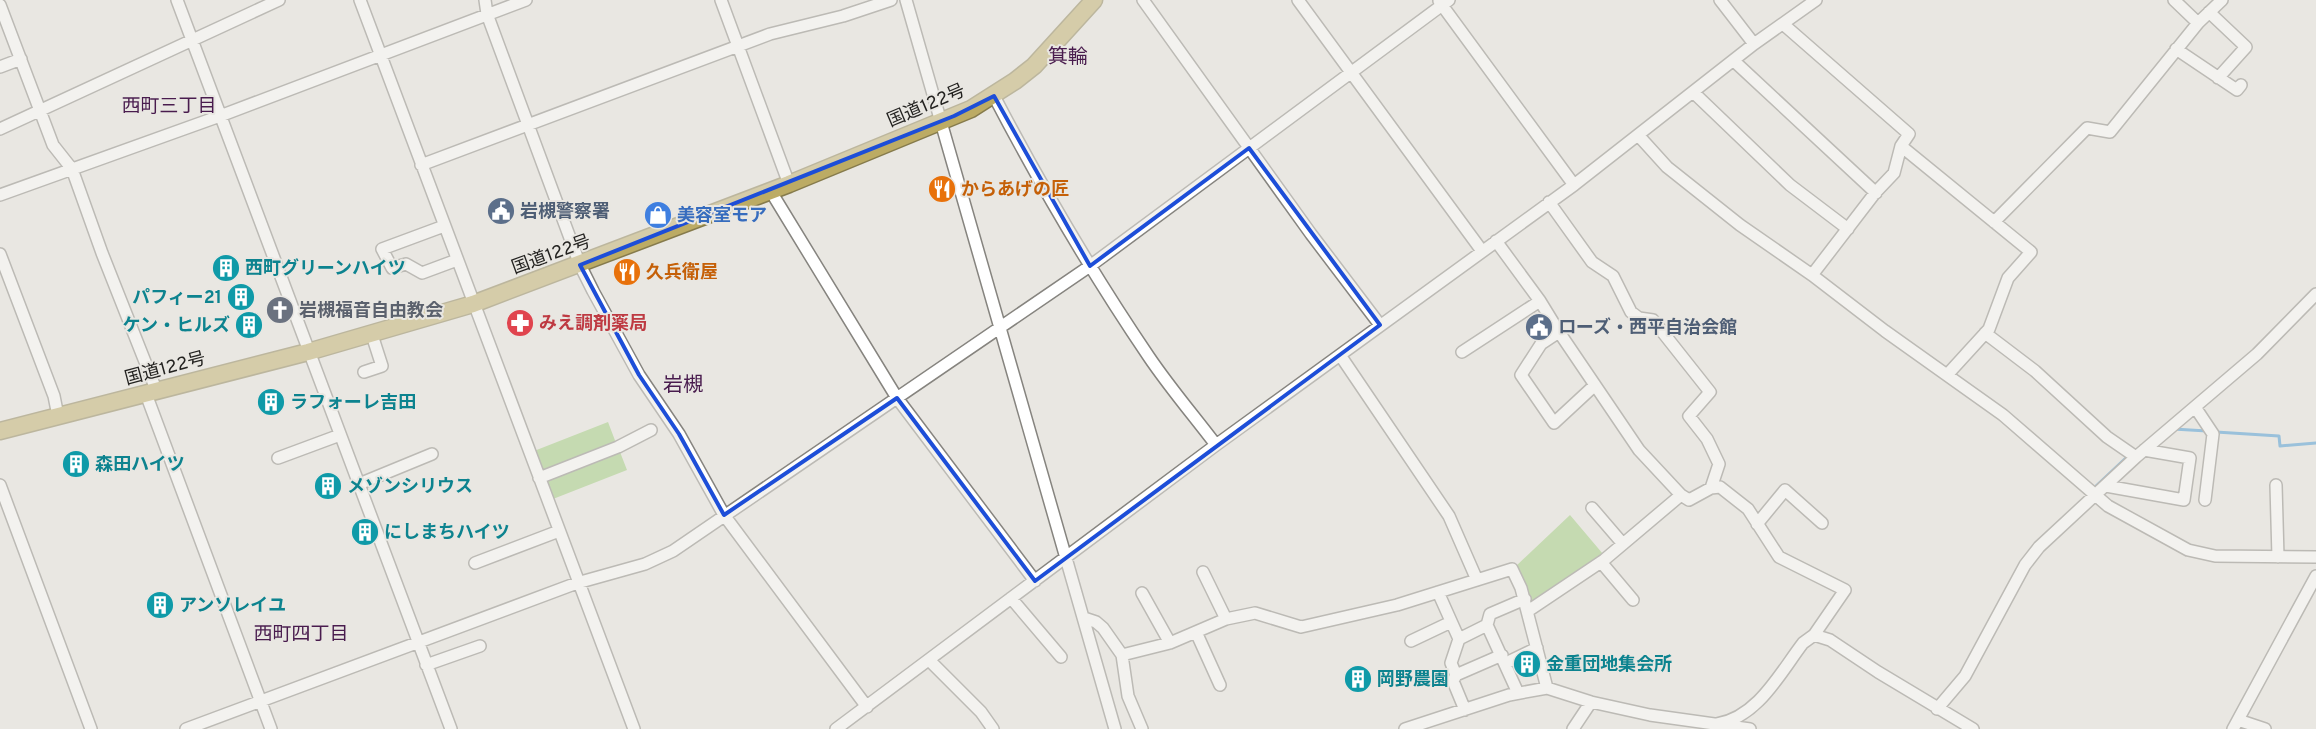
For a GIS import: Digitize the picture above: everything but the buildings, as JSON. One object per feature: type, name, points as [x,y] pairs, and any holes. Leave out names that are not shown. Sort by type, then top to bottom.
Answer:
[{"type":"highway","name":"国道122号","points":[[0,431],[372,335],[473,304],[580,265],[788,184],[941,122],[971,109],[994,96],[1034,66],[1094,0]]},
{"type":"street","points":[[178,0],[308,352],[451,729]]},
{"type":"street","points":[[0,129],[279,0]]},
{"type":"street","points":[[360,0],[577,583],[634,729]]},
{"type":"street","points":[[485,0],[487,14],[580,265],[640,375],[679,434],[724,515],[867,707]]},
{"type":"street","points":[[0,195],[220,116],[526,0]]},
{"type":"street","points":[[721,0],[788,184]]},
{"type":"street","points":[[421,165],[770,34],[843,16],[891,0]]},
{"type":"street","points":[[906,0],[1115,729]]},
{"type":"street","points":[[1143,0],[1249,148],[1380,325]]},
{"type":"street","points":[[1298,0],[1482,251]]},
{"type":"street","points":[[1720,0],[1754,44]]},
{"type":"street","points":[[836,729],[1380,325],[1574,185],[1754,44],[1816,0]]},
{"type":"street","points":[[2174,0],[2198,22]]},
{"type":"street","points":[[1994,222],[2087,128],[2110,132],[2198,22],[2222,0]]},
{"type":"street","points":[[186,729],[577,583],[645,564],[673,552],[724,515],[1090,266],[1443,2],[1574,185]]},
{"type":"street","points":[[0,5],[53,145],[72,169],[271,729]]},
{"type":"street","points":[[2209,12],[2246,48],[2218,78]]},
{"type":"street","points":[[1783,24],[1909,134],[1901,146],[1894,173],[1812,275]]},
{"type":"street","points":[[2176,49],[2238,90],[2242,86]]},
{"type":"street","points":[[0,67],[20,59]]},
{"type":"street","points":[[1734,61],[1876,193]]},
{"type":"street","points":[[1694,92],[1790,185],[1848,229]]},
{"type":"street","points":[[994,96],[1038,181],[1090,266],[1150,359],[1216,446]]},
{"type":"street","points":[[1638,135],[1666,166],[1740,225],[1812,275],[1885,331],[2002,415],[2108,506],[2188,550],[2215,556],[2316,557]]},
{"type":"street","points":[[1901,146],[2030,252],[2008,278],[1989,329],[1947,375]]},
{"type":"street","points":[[770,190],[898,398],[1035,581]]},
{"type":"street","points":[[1549,202],[1592,262],[1613,276],[1631,312],[1639,318],[1653,320],[1710,392],[1689,416],[1706,439],[1720,464],[1712,488]]},
{"type":"street","points":[[444,226],[382,249],[392,268],[406,264],[422,273],[457,260]]},
{"type":"street","points":[[1496,241],[1540,300],[1559,332],[1639,450],[1681,495],[1689,500],[1712,488],[1720,487],[1748,509],[1779,558],[1845,590],[1814,635],[1803,643],[1752,709],[1730,722],[1718,726]]},
{"type":"street","points":[[0,254],[54,396],[58,416]]},
{"type":"street","points":[[1937,709],[1965,676],[2025,565],[2039,547],[2140,453],[2257,354],[2316,294]]},
{"type":"street","points":[[1462,352],[1540,300]]},
{"type":"street","points":[[1559,332],[1541,344],[1521,375],[1554,423],[1596,385]]},
{"type":"street","points":[[1986,333],[2035,371],[2107,437],[2140,453],[2190,458],[2184,500],[2106,486]]},
{"type":"street","points":[[364,372],[382,366],[372,335]]},
{"type":"street","points":[[1340,355],[1449,516],[1477,580]]},
{"type":"street","points":[[2195,407],[2213,434],[2205,500]]},
{"type":"street","points":[[539,478],[618,447],[651,430]]},
{"type":"street","points":[[278,458],[340,435]]},
{"type":"street","points":[[359,484],[432,454]]},
{"type":"street","points":[[0,485],[91,729]]},
{"type":"street","points":[[2276,486],[2278,557]]},
{"type":"street","points":[[1757,524],[1785,490],[1822,523]]},
{"type":"street","points":[[1528,611],[1602,562],[1681,495]]},
{"type":"street","points":[[1592,508],[1623,544]]},
{"type":"street","points":[[475,563],[559,532]]},
{"type":"street","points":[[1602,562],[1633,600]]},
{"type":"street","points":[[1122,655],[1170,643],[1226,619],[1255,613],[1301,627],[1397,605],[1512,569],[1525,599],[1547,688]]},
{"type":"street","points":[[1202,572],[1226,619]]},
{"type":"street","points":[[2265,729],[2236,725],[2316,576]]},
{"type":"street","points":[[1142,592],[1170,643]]},
{"type":"street","points":[[1438,592],[1459,639],[1451,663],[1456,675]]},
{"type":"street","points":[[1011,598],[1061,657]]},
{"type":"street","points":[[1518,693],[1487,625],[1490,614],[1525,599]]},
{"type":"street","points":[[1084,618],[1092,620],[1103,628],[1122,655],[1128,696],[1142,729]]},
{"type":"street","points":[[1411,641],[1451,622]]},
{"type":"street","points":[[1459,639],[1487,625]]},
{"type":"street","points":[[1196,632],[1220,685]]},
{"type":"street","points":[[1814,635],[1830,640],[1937,709],[1973,729]]},
{"type":"street","points":[[426,665],[480,646]]},
{"type":"street","points":[[1465,710],[1453,681],[1456,675],[1537,648]]},
{"type":"street","points":[[929,660],[981,712],[993,729]]},
{"type":"street","points":[[1405,729],[1518,693],[1547,688],[1590,702],[1650,715],[1750,729]]},
{"type":"street","points":[[1573,729],[1590,702]]},
{"type":"street","points":[[1947,729],[1953,718]]},
{"type":"highlighted area","points":[[994,96],[1090,266],[1249,148],[1380,325],[1035,581],[897,398],[724,515],[679,434],[639,375],[580,265],[954,116]]},
{"type":"green space","points":[[608,422],[616,443],[542,472],[534,451]]},
{"type":"green space","points":[[620,452],[627,470],[553,499],[546,481]]},
{"type":"green space","points":[[1570,515],[1603,554],[1534,601],[1529,600],[1515,567]]},
{"type":"waterway","points":[[2173,429],[2207,431]]},
{"type":"waterway","points":[[2216,432],[2279,436],[2280,446],[2316,443]]},
{"type":"waterway","points":[[2095,487],[2129,455]]},
{"type":"place","name":"からあげの匠","points":[[942,189]]},
{"type":"place","name":"岩槻警察署","points":[[501,211]]},
{"type":"place","name":"美容室モア","points":[[658,215]]},
{"type":"place","name":"西町グリーンハイツ","points":[[226,268]]},
{"type":"place","name":"久兵衛屋","points":[[627,272]]},
{"type":"place","name":"パフィー21","points":[[241,297]]},
{"type":"place","name":"岩槻福音自由教会","points":[[280,310]]},
{"type":"place","name":"みえ調剤薬局","points":[[520,323]]},
{"type":"place","name":"ケン・ヒルズ","points":[[249,325]]},
{"type":"place","name":"ローズ・西平自治会館","points":[[1539,327]]},
{"type":"place","name":"ラフォーレ吉田","points":[[271,402]]},
{"type":"place","name":"森田ハイツ","points":[[76,464]]},
{"type":"place","name":"メゾンシリウス","points":[[328,486]]},
{"type":"place","name":"にしまちハイツ","points":[[365,532]]},
{"type":"place","name":"アンソレイユ","points":[[160,605]]},
{"type":"place","name":"金重団地集会所","points":[[1527,664]]},
{"type":"place","name":"岡野農園","points":[[1358,679]]},
{"type":"district","name":"箕輪","points":[[1068,56]]},
{"type":"district","name":"西町三丁目","points":[[169,105]]},
{"type":"district","name":"岩槻","points":[[683,384]]},
{"type":"district","name":"西町四丁目","points":[[301,633]]}]
